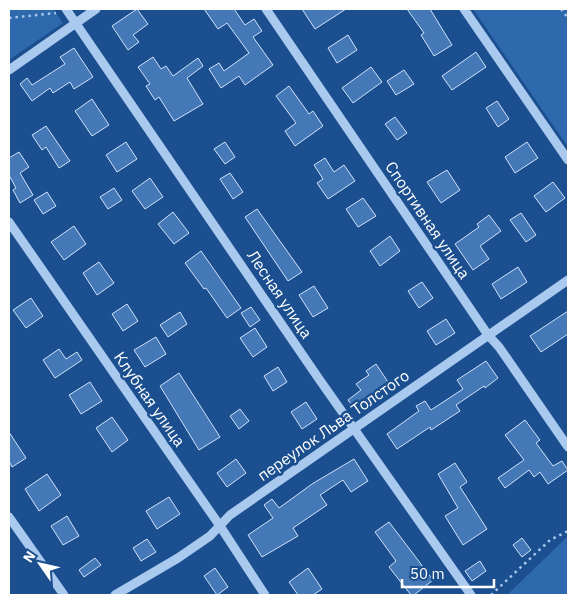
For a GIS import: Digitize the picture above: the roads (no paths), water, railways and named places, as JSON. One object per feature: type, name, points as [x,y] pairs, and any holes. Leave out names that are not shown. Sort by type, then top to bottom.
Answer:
[{"type":"street","name":"Лесная улица","points":[[66,9],[354,429],[471,595]]},
{"type":"street","points":[[9,70],[96,9]]},
{"type":"street","name":"Спортивная улица","points":[[266,9],[488,335],[499,347],[568,447]]},
{"type":"street","points":[[464,9],[568,160]]},
{"type":"street","name":"Клубная улица","points":[[9,222],[220,526],[265,595]]},
{"type":"street","name":"переулок Льва Толстого","points":[[115,595],[178,558],[210,536],[230,515],[568,280]]},
{"type":"street","points":[[9,517],[64,595]]}]
